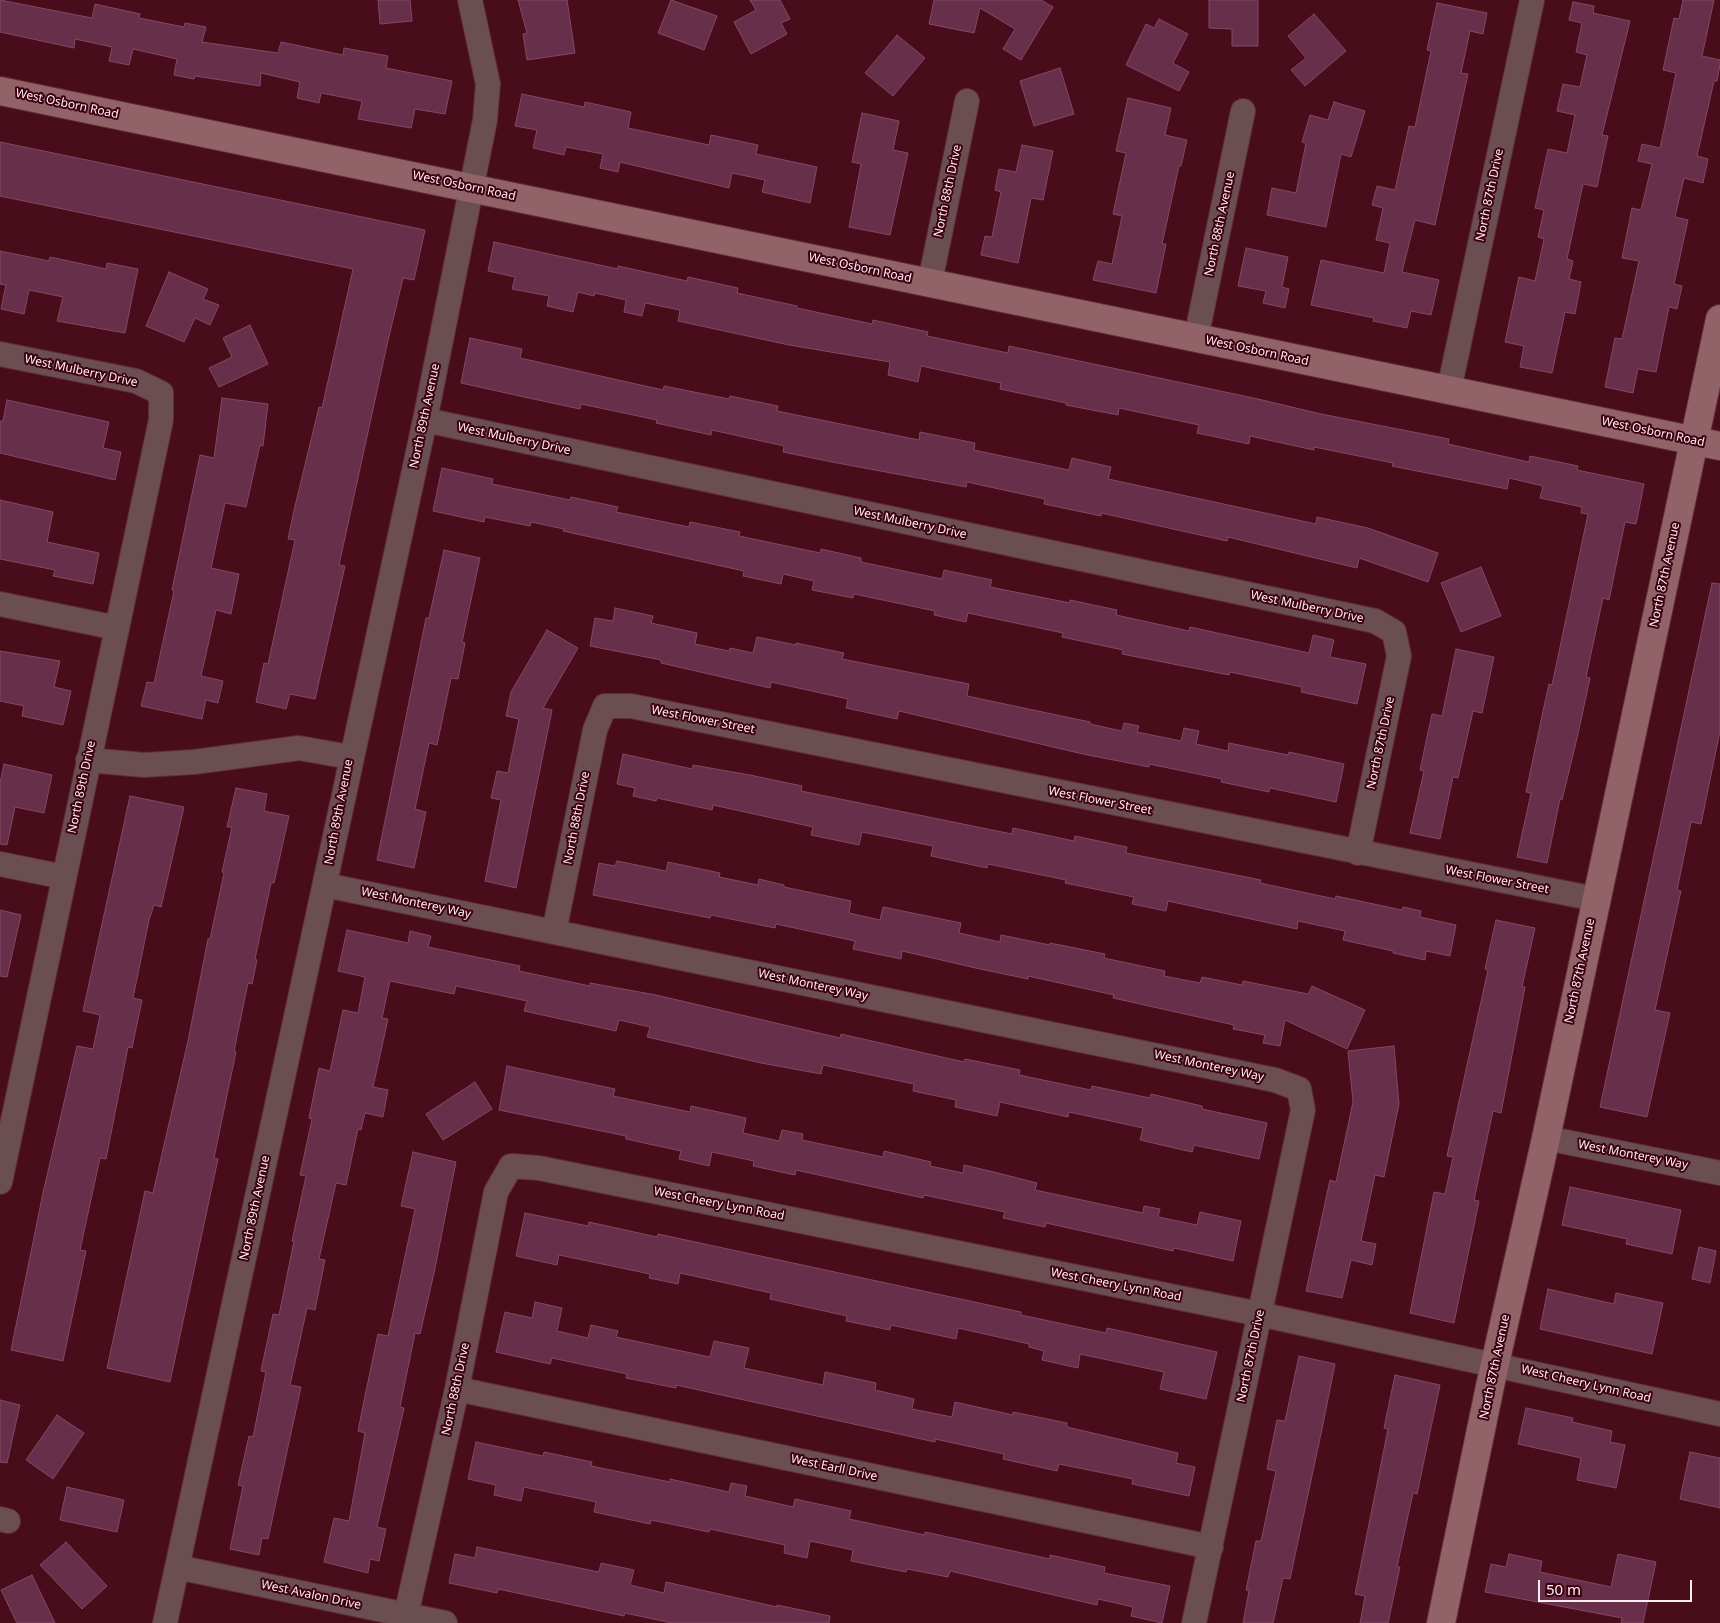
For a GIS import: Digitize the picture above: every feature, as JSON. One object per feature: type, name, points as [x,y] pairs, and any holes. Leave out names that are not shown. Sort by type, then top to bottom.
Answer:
[{"type":"street","name":"North 89th Avenue","points":[[165,1623],[325,885],[350,757],[424,420],[485,120],[488,84],[470,0]]},
{"type":"street","name":"North 87th Drive","points":[[1449,390],[1532,0]]},
{"type":"street","name":"West Osborn Road","points":[[0,90],[1720,446]]},
{"type":"street","name":"North 88th Drive","points":[[930,282],[967,101]]},
{"type":"street","name":"North 88th Avenue","points":[[1196,338],[1243,111]]},
{"type":"street","name":"North 87th Avenue","points":[[1441,1623],[1720,319]]},
{"type":"street","name":"West Mulberry Drive","points":[[0,354],[136,381],[161,393]]},
{"type":"street","name":"North 89th Drive","points":[[0,1182],[161,420],[161,393]]},
{"type":"street","name":"West Mulberry Drive","points":[[424,420],[1375,621],[1394,632]]},
{"type":"street","points":[[0,604],[117,628]]},
{"type":"street","name":"North 87th Drive","points":[[1358,853],[1399,656],[1394,632]]},
{"type":"street","name":"North 88th Drive","points":[[554,932],[595,730],[605,706]]},
{"type":"street","name":"West Flower Street","points":[[605,706],[631,706],[1595,899]]},
{"type":"street","points":[[88,760],[144,766],[194,762],[299,748],[350,757]]},
{"type":"street","points":[[0,864],[64,877]]},
{"type":"street","name":"West Monterey Way","points":[[325,885],[1275,1080],[1299,1089]]},
{"type":"street","name":"North 87th Drive","points":[[1194,1623],[1303,1110],[1299,1089]]},
{"type":"street","name":"West Monterey Way","points":[[1546,1138],[1720,1173]]},
{"type":"street","name":"North 88th Drive","points":[[406,1615],[456,1389],[496,1192],[511,1166]]},
{"type":"street","name":"West Cheery Lynn Road","points":[[511,1166],[539,1168],[1259,1314],[1720,1414]]},
{"type":"street","name":"West Earll Drive","points":[[456,1389],[1211,1547]]},
{"type":"street","name":"West Avalon Drive","points":[[178,1567],[445,1623]]},
{"type":"building","points":[[0,0],[92,18],[95,4],[140,14],[139,18],[184,27],[185,23],[206,27],[202,42],[278,53],[281,42],[343,55],[344,48],[388,56],[386,68],[452,81],[445,114],[415,109],[411,128],[358,119],[362,101],[321,93],[319,103],[297,98],[300,82],[261,73],[260,86],[195,76],[194,79],[174,75],[177,59],[133,49],[129,65],[109,61],[112,47],[75,39],[74,48],[0,32]]},
{"type":"building","points":[[378,0],[410,0],[412,21],[380,24]]},
{"type":"building","points":[[518,0],[567,0],[575,53],[527,60],[523,34],[527,33]]},
{"type":"building","points":[[671,0],[717,16],[704,50],[658,33]]},
{"type":"building","points":[[750,0],[780,0],[790,19],[781,23],[787,34],[751,54],[734,22],[756,10]]},
{"type":"building","points":[[934,0],[1041,0],[1053,7],[1021,60],[1003,49],[1015,29],[980,8],[974,33],[929,24]]},
{"type":"building","points":[[1209,0],[1258,0],[1258,46],[1232,46],[1232,29],[1209,28]]},
{"type":"building","points":[[1683,0],[1714,0],[1702,56],[1720,60],[1720,65],[1717,81],[1714,81],[1697,156],[1708,159],[1703,183],[1684,178],[1675,217],[1688,220],[1674,284],[1682,286],[1677,309],[1669,307],[1656,372],[1638,369],[1633,393],[1605,387],[1615,338],[1622,339],[1639,261],[1622,258],[1632,208],[1641,210],[1652,164],[1638,161],[1642,144],[1660,148],[1676,73],[1663,70],[1674,18],[1679,19]]},
{"type":"building","points":[[1573,2],[1594,6],[1593,13],[1630,21],[1602,135],[1608,136],[1597,187],[1583,184],[1567,259],[1573,261],[1569,279],[1581,282],[1575,314],[1565,312],[1552,373],[1520,367],[1524,346],[1505,342],[1519,277],[1535,281],[1544,239],[1538,237],[1544,210],[1535,208],[1548,149],[1567,153],[1575,115],[1557,111],[1563,84],[1580,87],[1587,55],[1576,52],[1582,23],[1569,20]]},
{"type":"building","points":[[1437,3],[1487,13],[1483,34],[1470,31],[1461,73],[1468,74],[1435,225],[1415,220],[1402,272],[1439,280],[1431,315],[1411,311],[1407,328],[1373,321],[1374,318],[1311,305],[1321,260],[1384,273],[1390,243],[1376,240],[1383,208],[1372,205],[1377,186],[1395,190],[1409,126],[1415,127],[1431,51],[1427,50]]},
{"type":"building","points":[[1314,14],[1346,51],[1305,86],[1291,70],[1306,58],[1288,36]]},
{"type":"building","points":[[1159,19],[1188,34],[1173,63],[1189,72],[1179,91],[1126,65],[1146,24],[1154,28]]},
{"type":"building","points":[[897,35],[925,58],[893,96],[865,73]]},
{"type":"building","points":[[1060,68],[1074,114],[1034,126],[1020,81]]},
{"type":"building","points":[[522,94],[584,107],[585,102],[631,112],[628,128],[709,145],[711,135],[758,145],[756,154],[817,167],[810,203],[762,192],[765,180],[732,173],[729,188],[620,162],[618,172],[600,168],[603,154],[566,147],[564,155],[533,148],[537,130],[515,126]]},
{"type":"building","points":[[1128,98],[1171,108],[1165,135],[1187,140],[1181,166],[1179,166],[1162,244],[1166,244],[1156,293],[1093,280],[1098,261],[1112,264],[1122,216],[1113,214],[1126,153],[1116,151]]},
{"type":"building","points":[[1334,102],[1365,111],[1351,157],[1341,154],[1326,227],[1267,215],[1272,188],[1296,193],[1306,143],[1302,142],[1310,115],[1328,120]]},
{"type":"building","points":[[862,113],[899,121],[893,150],[908,153],[890,235],[849,227],[861,164],[852,162]]},
{"type":"building","points":[[0,142],[425,230],[414,280],[403,278],[387,345],[339,565],[345,566],[315,699],[290,694],[286,709],[256,702],[264,663],[268,664],[295,540],[288,539],[295,506],[319,407],[322,408],[353,269],[0,196]]},
{"type":"building","points":[[1022,145],[1053,151],[1043,200],[1031,198],[1018,263],[981,255],[985,236],[992,237],[1001,192],[995,190],[999,169],[1016,172]]},
{"type":"building","points":[[494,242],[618,269],[618,266],[687,281],[688,277],[738,288],[737,293],[797,306],[797,308],[872,324],[873,320],[928,332],[927,336],[1008,353],[1009,346],[1321,414],[1449,439],[1448,444],[1529,462],[1530,456],[1578,466],[1577,470],[1644,484],[1636,524],[1625,522],[1609,600],[1603,598],[1586,677],[1590,678],[1562,800],[1560,799],[1547,863],[1517,857],[1531,793],[1526,792],[1549,684],[1552,685],[1588,514],[1581,513],[1582,507],[1540,498],[1543,486],[1509,478],[1507,489],[1392,466],[1393,463],[1314,447],[1314,450],[1250,436],[1249,444],[1197,433],[1199,425],[1119,408],[1118,415],[1066,405],[1066,403],[1000,389],[1001,383],[921,366],[918,382],[888,375],[890,362],[789,345],[678,321],[680,310],[645,303],[642,316],[624,312],[626,300],[595,293],[594,296],[578,292],[573,312],[547,306],[549,296],[512,289],[515,277],[488,271]]},
{"type":"building","points":[[1246,248],[1288,257],[1282,287],[1289,289],[1285,308],[1263,303],[1266,291],[1238,286]]},
{"type":"building","points":[[0,251],[49,261],[50,257],[106,269],[107,263],[138,269],[125,333],[57,321],[63,297],[29,290],[24,314],[1,309],[6,285],[0,284]]},
{"type":"building","points":[[169,272],[208,289],[203,299],[219,305],[210,325],[195,318],[184,342],[146,326]]},
{"type":"building","points":[[250,325],[268,364],[219,387],[209,368],[232,357],[223,338]]},
{"type":"building","points":[[470,338],[522,349],[520,358],[663,390],[664,386],[729,399],[730,396],[778,406],[777,411],[919,440],[920,432],[975,443],[974,450],[1069,470],[1072,458],[1111,467],[1108,479],[1316,524],[1317,517],[1368,528],[1438,553],[1428,582],[1359,558],[1357,568],[1228,537],[1227,541],[1101,513],[1101,516],[1044,504],[1045,499],[967,482],[966,487],[832,462],[783,452],[784,446],[712,430],[711,435],[656,423],[657,420],[581,404],[580,409],[524,397],[461,383]]},
{"type":"building","points":[[222,398],[268,404],[263,446],[260,445],[246,507],[225,503],[211,568],[239,574],[231,614],[216,610],[201,676],[223,681],[218,703],[206,700],[202,719],[141,706],[147,682],[154,683],[200,455],[214,458]]},
{"type":"building","points":[[7,400],[109,422],[103,448],[121,452],[115,480],[0,453],[0,421],[3,421]]},
{"type":"building","points":[[442,468],[493,479],[492,484],[570,500],[571,497],[618,507],[616,512],[689,527],[690,522],[740,532],[739,536],[820,553],[821,549],[861,558],[861,562],[942,579],[944,570],[992,580],[990,587],[1117,610],[1116,615],[1189,631],[1190,627],[1309,653],[1313,635],[1334,640],[1330,657],[1366,664],[1357,704],[1301,692],[1302,687],[1230,672],[1229,675],[1122,654],[1123,650],[1062,637],[1063,633],[968,613],[966,622],[934,615],[935,611],[854,594],[853,598],[812,590],[814,581],[783,574],[781,584],[743,576],[744,571],[563,531],[564,529],[531,522],[530,526],[485,517],[484,522],[433,511]]},
{"type":"building","points":[[0,500],[53,512],[47,542],[99,553],[93,584],[53,576],[55,570],[0,559]]},
{"type":"building","points":[[444,550],[480,558],[462,642],[465,643],[458,679],[451,678],[437,745],[429,743],[415,809],[426,812],[414,868],[377,860],[426,618],[429,618]]},
{"type":"building","points":[[1481,567],[1501,616],[1461,632],[1441,583]]},
{"type":"building","points":[[1712,583],[1720,584],[1720,731],[1701,824],[1691,822],[1677,890],[1681,891],[1655,1010],[1670,1013],[1647,1117],[1600,1107]]},
{"type":"building","points":[[615,608],[653,616],[651,623],[697,633],[695,644],[729,651],[730,648],[753,653],[757,637],[796,645],[796,643],[844,653],[842,659],[969,684],[967,696],[1090,722],[1090,724],[1122,731],[1124,723],[1139,726],[1137,732],[1181,741],[1184,728],[1199,731],[1196,744],[1228,751],[1229,743],[1288,755],[1289,752],[1344,764],[1336,802],[1270,788],[1269,792],[1221,782],[1222,779],[1149,764],[1149,767],[1083,754],[899,711],[897,719],[846,708],[848,699],[771,682],[770,688],[661,663],[661,660],[590,646],[595,618],[613,621]]},
{"type":"building","points":[[547,630],[578,648],[543,708],[552,710],[516,888],[485,881],[501,800],[491,798],[497,771],[508,773],[519,719],[506,716],[511,692]]},
{"type":"building","points":[[1456,649],[1494,657],[1482,713],[1473,711],[1458,778],[1453,777],[1440,839],[1410,833],[1424,771],[1420,770],[1432,714],[1442,716]]},
{"type":"building","points":[[0,651],[60,661],[54,687],[71,691],[63,725],[22,716],[24,706],[0,701]]},
{"type":"building","points":[[623,754],[692,769],[693,765],[750,775],[802,786],[801,791],[1012,834],[1013,828],[1074,841],[1075,836],[1127,847],[1126,853],[1261,880],[1260,883],[1335,899],[1336,896],[1402,910],[1403,907],[1421,911],[1420,917],[1456,925],[1450,956],[1426,951],[1425,960],[1393,953],[1393,951],[1343,940],[1345,931],[1298,921],[1297,929],[1168,901],[1166,911],[1132,904],[1134,897],[1065,883],[1066,880],[988,864],[987,868],[931,856],[933,846],[862,832],[859,845],[811,835],[813,827],[713,805],[712,810],[657,798],[656,801],[633,796],[635,788],[617,784]]},
{"type":"building","points":[[4,764],[52,775],[44,813],[15,807],[7,845],[0,844],[0,783]]},
{"type":"building","points":[[236,788],[267,794],[264,811],[289,816],[274,883],[271,883],[255,959],[257,960],[252,984],[248,983],[214,1158],[218,1159],[170,1382],[107,1368],[145,1191],[153,1193],[188,1041],[208,939],[210,939],[224,873],[222,872],[232,827],[227,827]]},
{"type":"building","points":[[130,796],[184,807],[161,907],[154,905],[149,920],[133,998],[142,1000],[132,1048],[128,1047],[106,1159],[100,1158],[80,1250],[86,1251],[63,1361],[11,1350],[43,1193],[77,1046],[93,1049],[100,1015],[83,1011]]},
{"type":"building","points":[[617,861],[666,871],[668,862],[720,873],[719,877],[758,885],[759,879],[784,885],[784,887],[851,901],[849,913],[880,920],[883,907],[961,923],[959,933],[1000,942],[1001,935],[1105,954],[1104,958],[1165,971],[1164,976],[1200,983],[1202,977],[1242,985],[1243,981],[1308,994],[1312,986],[1365,1010],[1347,1049],[1285,1020],[1280,1046],[1263,1043],[1265,1035],[1233,1029],[1234,1025],[1113,998],[1114,995],[1028,976],[1028,979],[902,951],[901,959],[853,949],[855,941],[776,924],[775,928],[711,915],[710,918],[593,895],[599,863],[615,866]]},
{"type":"building","points":[[0,910],[21,915],[7,977],[0,976]]},
{"type":"building","points":[[1496,920],[1535,928],[1522,987],[1525,987],[1501,1113],[1493,1111],[1474,1200],[1479,1201],[1454,1323],[1410,1313],[1434,1192],[1445,1194],[1453,1157],[1447,1156],[1488,970],[1485,969]]},
{"type":"building","points":[[347,930],[408,943],[410,931],[431,936],[428,947],[520,966],[519,971],[590,986],[590,983],[656,995],[840,1038],[841,1034],[964,1062],[965,1059],[1020,1070],[1019,1075],[1091,1090],[1092,1086],[1150,1098],[1151,1094],[1202,1106],[1202,1109],[1267,1123],[1259,1159],[1194,1145],[1192,1152],[1140,1140],[1143,1128],[1069,1112],[1068,1117],[1000,1102],[997,1116],[955,1107],[956,1100],[913,1091],[914,1084],[823,1065],[821,1074],[761,1063],[647,1037],[650,1027],[619,1020],[616,1031],[524,1011],[527,1001],[456,986],[454,994],[390,981],[382,1018],[388,1019],[373,1087],[388,1090],[383,1117],[365,1113],[361,1130],[358,1129],[346,1185],[336,1183],[319,1259],[325,1260],[315,1310],[307,1308],[290,1385],[301,1387],[268,1539],[262,1538],[259,1555],[230,1549],[243,1486],[238,1485],[249,1436],[253,1437],[266,1372],[261,1371],[273,1314],[279,1315],[294,1241],[292,1241],[306,1176],[300,1175],[312,1119],[309,1118],[319,1068],[330,1071],[343,1010],[358,1013],[365,977],[338,971]]},
{"type":"building","points":[[1394,1046],[1399,1104],[1384,1177],[1375,1175],[1361,1241],[1376,1244],[1372,1265],[1351,1260],[1342,1298],[1306,1291],[1330,1180],[1336,1182],[1353,1102],[1348,1051]]},
{"type":"building","points":[[507,1066],[615,1089],[613,1096],[690,1112],[691,1106],[746,1118],[743,1133],[779,1141],[782,1130],[803,1134],[802,1140],[883,1157],[884,1151],[931,1162],[930,1166],[963,1173],[964,1165],[1037,1183],[1035,1190],[1143,1213],[1144,1206],[1160,1209],[1158,1217],[1197,1225],[1200,1212],[1241,1221],[1233,1261],[1174,1248],[1173,1251],[1046,1223],[1045,1227],[1003,1218],[1005,1212],[924,1195],[923,1198],[796,1170],[795,1175],[753,1166],[754,1161],[712,1152],[709,1166],[679,1159],[681,1151],[626,1139],[626,1136],[499,1110]]},
{"type":"building","points":[[475,1082],[492,1109],[443,1140],[426,1114]]},
{"type":"building","points":[[413,1152],[456,1162],[420,1334],[415,1333],[400,1407],[404,1408],[377,1527],[386,1529],[379,1561],[370,1559],[368,1573],[324,1562],[334,1518],[349,1521],[365,1433],[358,1431],[378,1334],[388,1336],[415,1209],[401,1206]]},
{"type":"building","points":[[1570,1187],[1681,1210],[1672,1254],[1626,1244],[1627,1239],[1562,1225]]},
{"type":"building","points":[[525,1213],[588,1226],[589,1222],[657,1237],[658,1234],[1021,1312],[1021,1315],[1106,1333],[1107,1328],[1217,1352],[1206,1399],[1160,1389],[1164,1372],[1080,1354],[1078,1368],[1042,1360],[1044,1351],[1029,1347],[1029,1344],[958,1328],[956,1339],[891,1325],[890,1330],[846,1321],[847,1316],[770,1299],[771,1293],[680,1273],[678,1284],[649,1278],[650,1274],[559,1255],[557,1265],[516,1256]]},
{"type":"building","points":[[1699,1247],[1716,1251],[1710,1283],[1692,1279]]},
{"type":"building","points":[[1548,1289],[1614,1304],[1616,1293],[1663,1303],[1652,1354],[1540,1329]]},
{"type":"building","points":[[535,1302],[562,1308],[557,1331],[588,1338],[591,1325],[618,1331],[616,1337],[710,1357],[714,1341],[749,1348],[744,1368],[823,1385],[825,1372],[876,1383],[875,1390],[914,1399],[912,1409],[952,1417],[955,1402],[1013,1415],[1013,1412],[1067,1423],[1067,1427],[1178,1453],[1176,1463],[1195,1467],[1189,1496],[1132,1484],[1133,1479],[1059,1464],[1057,1471],[1003,1459],[1004,1454],[935,1439],[935,1442],[676,1385],[676,1388],[626,1378],[627,1374],[552,1358],[550,1364],[496,1352],[505,1312],[532,1318]]},
{"type":"building","points":[[1299,1356],[1335,1364],[1322,1429],[1290,1579],[1283,1578],[1273,1623],[1243,1623],[1249,1591],[1246,1590],[1256,1541],[1261,1541],[1276,1471],[1267,1469],[1277,1420],[1285,1421]]},
{"type":"building","points":[[1395,1375],[1440,1385],[1417,1494],[1413,1493],[1397,1567],[1400,1567],[1388,1623],[1360,1623],[1365,1596],[1355,1594],[1388,1429],[1384,1428]]},
{"type":"building","points":[[0,1400],[20,1405],[7,1463],[0,1462]]},
{"type":"building","points":[[1526,1408],[1573,1418],[1572,1422],[1612,1431],[1610,1442],[1625,1445],[1616,1488],[1577,1480],[1581,1458],[1518,1444]]},
{"type":"building","points":[[57,1415],[84,1433],[53,1479],[26,1460]]},
{"type":"building","points":[[476,1442],[543,1456],[544,1452],[592,1462],[591,1466],[670,1482],[670,1479],[729,1492],[731,1483],[747,1486],[745,1496],[793,1507],[795,1499],[851,1511],[849,1519],[925,1535],[925,1532],[1050,1559],[1050,1555],[1105,1567],[1104,1573],[1170,1586],[1162,1623],[1131,1616],[1133,1607],[1098,1599],[1097,1605],[950,1571],[948,1577],[907,1569],[906,1572],[851,1561],[853,1550],[810,1541],[807,1558],[784,1553],[785,1545],[710,1529],[709,1532],[651,1520],[650,1524],[594,1512],[596,1502],[524,1487],[521,1501],[494,1495],[496,1485],[468,1479]]},
{"type":"building","points":[[1690,1452],[1720,1458],[1720,1508],[1680,1499]]},
{"type":"building","points":[[67,1487],[124,1500],[117,1532],[60,1520]]},
{"type":"building","points":[[66,1542],[107,1586],[82,1609],[40,1565]]},
{"type":"building","points":[[477,1547],[599,1572],[601,1563],[634,1570],[630,1585],[664,1593],[666,1582],[777,1607],[777,1605],[830,1616],[829,1623],[672,1623],[625,1613],[624,1616],[498,1589],[497,1593],[449,1583],[455,1554],[475,1558]]},
{"type":"building","points":[[1509,1554],[1542,1561],[1540,1572],[1611,1587],[1618,1554],[1656,1562],[1643,1623],[1621,1623],[1622,1618],[1485,1592],[1491,1564],[1506,1567]]},
{"type":"building","points":[[32,1575],[55,1623],[17,1623],[1,1590]]}]
